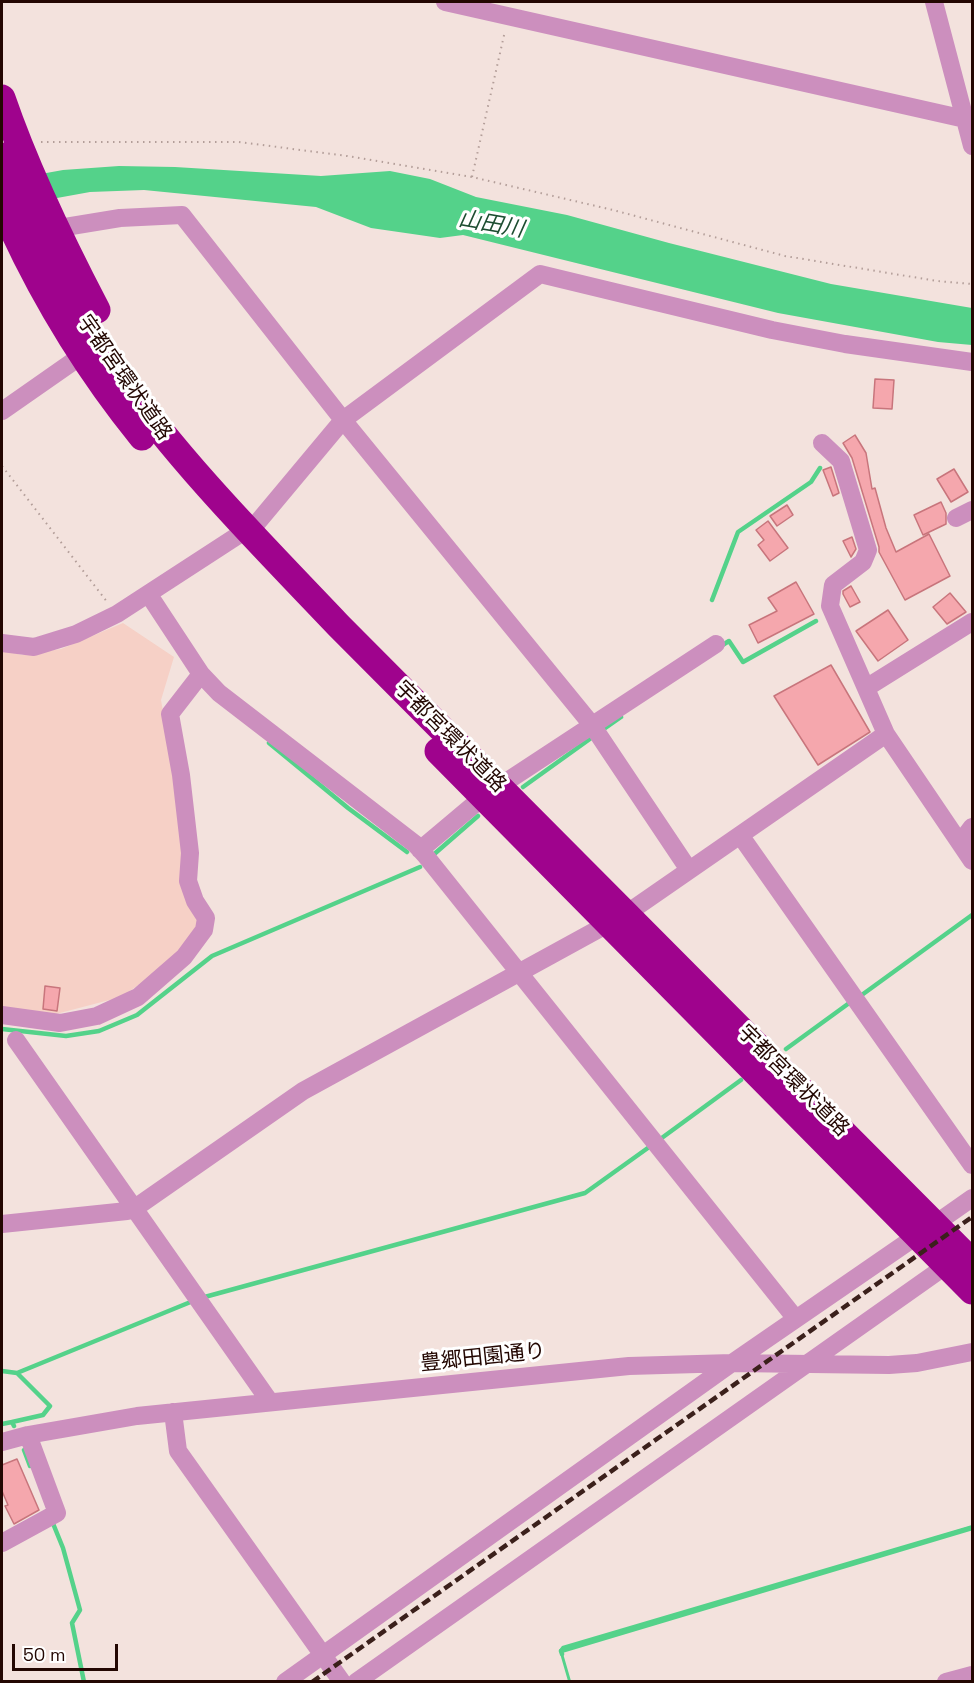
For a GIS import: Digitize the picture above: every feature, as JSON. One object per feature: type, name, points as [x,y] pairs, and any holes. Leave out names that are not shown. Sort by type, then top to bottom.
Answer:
[{"type":"highway","points":[[2,98],[17,148],[31,246],[29,292],[78,358],[108,393]]},
{"type":"highway","name":"宇都宮環状道路","points":[[2,206],[133,378],[173,446],[238,534]]},
{"type":"highway","name":"宇都宮環状道路","points":[[31,246],[51,305],[108,393],[147,442],[960,1263],[972,1291]]},
{"type":"street","points":[[445,2],[965,119]]},
{"type":"street","points":[[934,2],[972,146]]},
{"type":"street","points":[[31,246],[120,218],[182,215],[343,420],[592,725],[689,870]]},
{"type":"street","points":[[2,643],[34,647],[76,634],[149,595],[257,523],[343,420],[540,274],[772,330],[845,344],[972,362]]},
{"type":"street","points":[[2,411],[78,358]]},
{"type":"street","points":[[822,443],[841,461],[868,550],[863,562],[833,585],[830,606],[886,734],[972,861]]},
{"type":"street","points":[[149,595],[201,674],[219,693],[420,850],[521,973],[796,1319]]},
{"type":"street","points":[[866,688],[972,622]]},
{"type":"street","points":[[420,850],[492,792],[716,644]]},
{"type":"street","points":[[2,1016],[60,1023],[97,1016],[138,997],[184,957],[204,930],[206,918],[195,901],[188,881],[189,842],[181,775],[170,714],[201,674]]},
{"type":"street","points":[[2,1224],[135,1208],[303,1091],[618,919],[886,734]]},
{"type":"street","points":[[960,843],[972,827]]},
{"type":"street","points":[[740,836],[972,1165]]},
{"type":"street","points":[[16,1040],[270,1402]]},
{"type":"street","points":[[285,1682],[732,1364],[972,1198]]},
{"type":"street","points":[[356,1682],[803,1365],[960,1263]]},
{"type":"street","name":"豊郷田園通り","points":[[2,1442],[28,1435],[137,1416],[629,1366],[889,1365],[917,1363],[972,1352]]},
{"type":"street","points":[[173,1412],[178,1451],[342,1682]]},
{"type":"street","points":[[2,1543],[57,1513],[28,1435]]},
{"type":"street","points":[[946,1682],[972,1675]]},
{"type":"path","points":[[472,177],[508,15]]},
{"type":"path","points":[[17,148],[60,141],[239,142],[347,156],[472,177],[613,210],[785,256],[937,281],[972,284]]},
{"type":"path","points":[[2,466],[117,614]]},
{"type":"shaded area","points":[[123,623],[174,657],[161,700],[201,924],[173,961],[121,997],[56,1014],[2,1009],[2,650],[22,655],[61,649]]},
{"type":"water","name":"山田川","points":[[119,166],[321,176],[390,171],[430,179],[476,197],[567,215],[831,284],[972,308],[972,345],[938,342],[778,313],[463,235],[440,238],[371,228],[316,207],[144,190],[90,192],[2,208],[2,181],[63,170]]},
{"type":"water","points":[[972,1525],[972,1528],[563,1649],[571,1681],[568,1681],[559,1650],[562,1646]]},
{"type":"building","points":[[875,379],[894,380],[892,409],[873,408]]},
{"type":"building","points":[[855,435],[866,453],[872,489],[875,488],[886,528],[896,552],[929,534],[950,576],[905,600],[879,552],[852,458],[843,443]]},
{"type":"building","points":[[831,467],[839,493],[833,496],[823,470]]},
{"type":"building","points":[[954,469],[968,492],[951,502],[937,479]]},
{"type":"building","points":[[941,502],[946,513],[946,524],[923,535],[914,515]]},
{"type":"building","points":[[787,505],[793,515],[777,526],[770,516]]},
{"type":"building","points":[[768,521],[788,548],[770,561],[758,545],[764,540],[756,530]]},
{"type":"building","points":[[852,537],[856,549],[851,557],[843,541]]},
{"type":"building","points":[[796,582],[814,614],[758,643],[749,625],[777,611],[768,598]]},
{"type":"building","points":[[851,586],[860,602],[850,607],[843,591]]},
{"type":"building","points":[[950,593],[966,612],[947,624],[933,607]]},
{"type":"building","points":[[888,610],[908,640],[878,661],[856,631]]},
{"type":"building","points":[[831,665],[870,732],[818,765],[774,696]]},
{"type":"building","points":[[45,986],[60,988],[57,1011],[43,1009]]},
{"type":"building","points":[[17,1459],[39,1510],[14,1524],[5,1506],[8,1505],[2,1491],[2,1465]]},
{"type":"waterway","points":[[712,600],[738,532],[811,482],[820,468]]},
{"type":"waterway","points":[[721,646],[729,641],[743,662],[816,621]]},
{"type":"waterway","points":[[601,731],[621,717]]},
{"type":"waterway","points":[[523,787],[594,736]]},
{"type":"waterway","points":[[269,743],[348,808],[407,852]]},
{"type":"waterway","points":[[432,856],[478,816]]},
{"type":"waterway","points":[[2,1029],[66,1036],[99,1031],[137,1015],[212,956],[420,867]]},
{"type":"waterway","points":[[859,997],[972,915]]},
{"type":"waterway","points":[[786,1049],[852,1001]]},
{"type":"waterway","points":[[659,1140],[741,1080]]},
{"type":"waterway","points":[[201,1298],[585,1193],[652,1145]]},
{"type":"waterway","points":[[14,1426],[12,1422],[43,1415],[50,1406],[17,1373],[193,1301]]},
{"type":"waterway","points":[[2,1371],[17,1373]]},
{"type":"waterway","points":[[2,1424],[12,1422]]},
{"type":"waterway","points":[[24,1450],[30,1466]]},
{"type":"waterway","points":[[52,1521],[63,1548],[80,1610],[72,1623],[84,1682]]},
{"type":"waterway","points":[[562,1654],[561,1651],[972,1528]]},
{"type":"railway","points":[[312,1682],[972,1217]]}]
